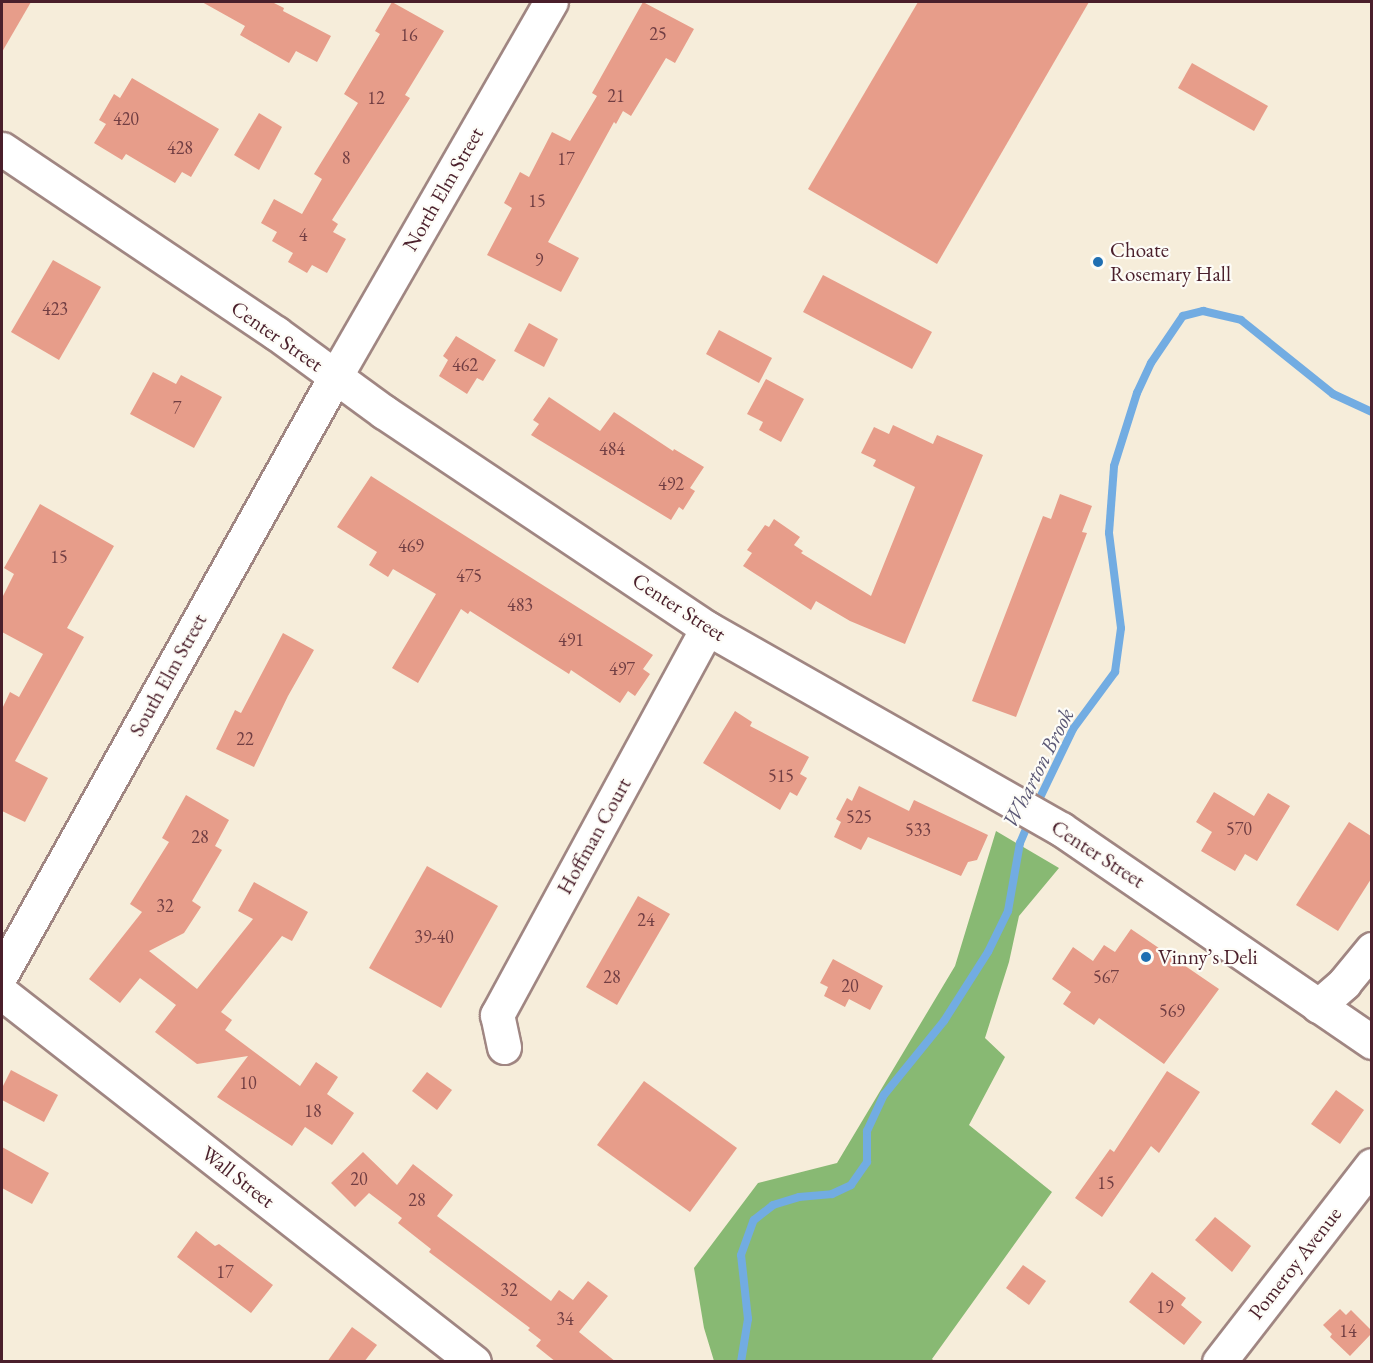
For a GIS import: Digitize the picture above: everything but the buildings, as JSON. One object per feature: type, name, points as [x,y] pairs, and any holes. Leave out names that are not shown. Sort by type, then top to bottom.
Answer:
[{"type":"main road","name":"North Elm Street","points":[[335,377],[551,2]]},
{"type":"main road","name":"Center Street","points":[[2,149],[276,333],[384,412],[707,628],[1061,829],[1371,1042]]},
{"type":"main road","name":"South Elm Street","points":[[2,973],[335,377]]},
{"type":"main road","name":"Hoffman Court","points":[[504,1047],[497,1015],[707,628]]},
{"type":"main road","points":[[1318,1006],[1344,983],[1371,949]]},
{"type":"main road","name":"Wall Street","points":[[2,993],[474,1362]]},
{"type":"main road","name":"Pomeroy Avenue","points":[[1219,1362],[1371,1165]]},
{"type":"green space","points":[[996,831],[1059,868],[1019,916],[1009,962],[985,1038],[1005,1057],[969,1125],[1052,1192],[932,1359],[934,1361],[714,1361],[704,1328],[694,1268],[758,1183],[837,1163],[955,966]]},
{"type":"waterway","name":"Wharton Brook","points":[[1035,808],[1073,729],[1115,672],[1121,628],[1109,533],[1114,466],[1137,393],[1151,363],[1183,316],[1203,311],[1241,320],[1333,394],[1372,412]]},
{"type":"waterway","name":"Wharton Brook","points":[[741,1362],[748,1319],[741,1255],[754,1220],[773,1205],[799,1197],[832,1194],[851,1185],[867,1162],[867,1131],[884,1095],[944,1021],[988,952],[1008,911],[1020,843],[1030,819]]},
{"type":"place","name":"Choate Rosemary Hall","points":[[1098,262]]},
{"type":"place","name":"Vinny’s Deli","points":[[1146,957]]}]
